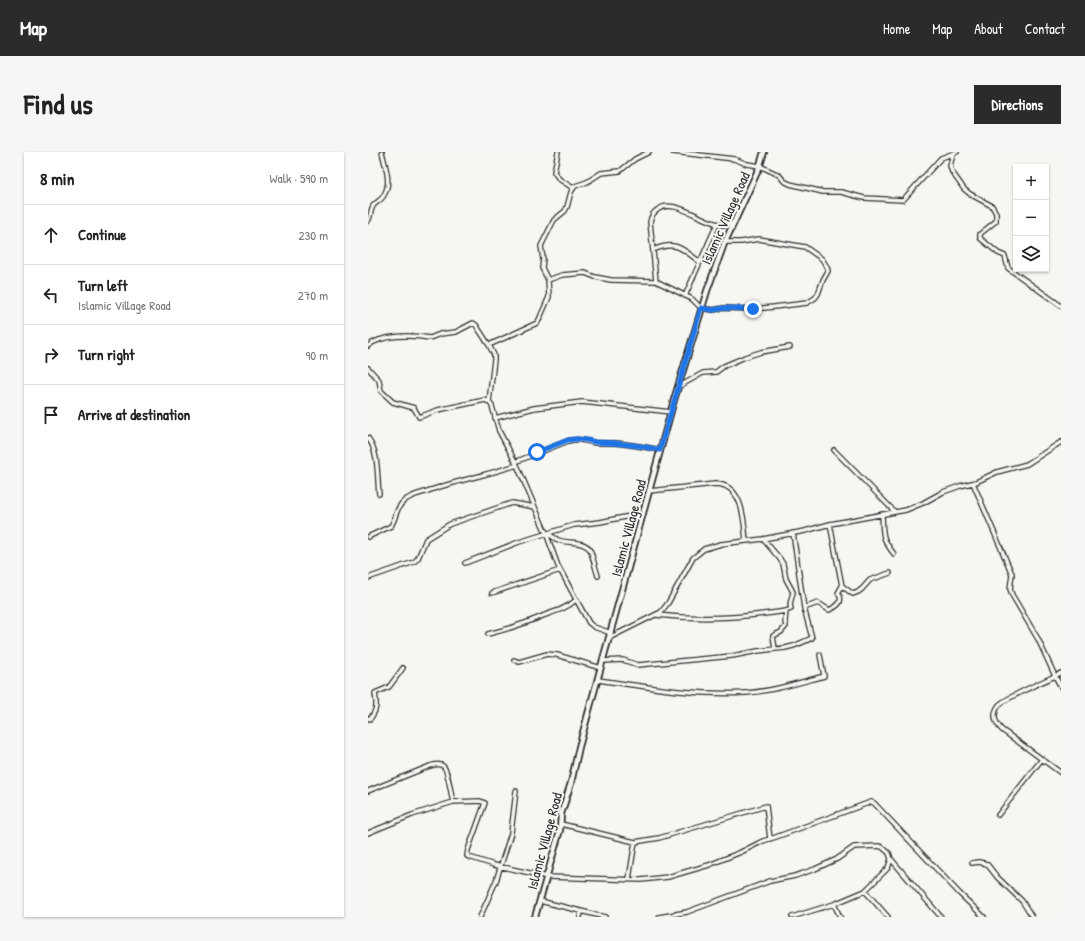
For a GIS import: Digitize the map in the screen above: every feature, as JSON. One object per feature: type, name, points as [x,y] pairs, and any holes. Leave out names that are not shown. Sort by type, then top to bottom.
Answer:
[{"type":"street","points":[[368,221],[372,208],[383,198],[388,185],[388,177],[382,152]]},
{"type":"street","points":[[558,152],[554,172],[573,188]]},
{"type":"street","points":[[489,345],[536,323],[547,305],[549,297],[548,280],[542,268],[543,259],[541,246],[554,220],[565,211],[573,188],[587,182],[601,173],[620,171],[635,159],[649,152]]},
{"type":"street","points":[[673,152],[734,159],[747,164],[760,166],[779,175],[790,184],[823,192],[841,192],[864,198],[903,200],[941,158],[955,153]]},
{"type":"street","name":"Islamic Village Road","points":[[535,917],[548,877],[560,830],[561,814],[571,783],[578,747],[701,308],[725,242],[760,166],[764,152]]},
{"type":"street","points":[[955,153],[950,166],[956,178],[967,191],[992,206],[996,213],[996,221],[980,234],[980,238],[1004,256],[1008,268],[1061,306]]},
{"type":"street","points":[[656,281],[651,217],[660,207],[666,205],[724,226],[733,223]]},
{"type":"street","points":[[685,296],[717,224]]},
{"type":"street","points":[[548,280],[562,275],[585,273],[595,277],[611,280],[656,281],[692,299],[701,308],[713,310],[724,308],[753,309],[807,303],[818,294],[828,271],[827,266],[822,259],[805,247],[759,239],[742,242],[725,242]]},
{"type":"street","points":[[653,250],[662,247],[681,247],[700,262]]},
{"type":"street","points":[[368,346],[380,339],[388,337],[436,337],[440,334],[456,332],[473,323],[476,325],[494,355],[489,402]]},
{"type":"street","points":[[678,387],[703,373],[716,372],[745,357],[790,347]]},
{"type":"street","points":[[368,368],[379,380],[381,391],[393,402],[414,408],[419,417],[438,410],[485,400],[489,402],[492,406],[499,431],[516,464],[535,507],[560,570],[589,623],[610,636],[661,612],[698,554],[704,549],[721,544],[763,539],[830,524],[895,512],[923,503],[943,492],[984,479],[998,472],[1018,468],[1027,464],[1061,442]]},
{"type":"street","points":[[495,418],[534,408],[582,402],[671,412]]},
{"type":"street","points":[[368,438],[373,448],[376,460],[379,494]]},
{"type":"street","points":[[368,537],[391,526],[402,502],[408,498],[441,486],[516,464],[568,440],[576,439],[614,443],[660,450]]},
{"type":"street","points":[[834,450],[895,512]]},
{"type":"street","points":[[972,483],[1012,574],[1010,589],[1012,595],[1038,639],[1061,687]]},
{"type":"street","points":[[649,491],[715,484],[725,486],[734,492],[739,502],[746,541]]},
{"type":"street","points":[[368,578],[414,562],[418,558],[426,539],[450,524],[512,503],[535,507]]},
{"type":"street","points":[[882,514],[883,537],[894,554]]},
{"type":"street","points":[[465,563],[546,533],[574,525],[630,516],[642,516]]},
{"type":"street","points":[[804,608],[818,603],[828,610],[839,605],[841,601],[838,593],[842,586],[830,524]]},
{"type":"street","points":[[546,533],[560,540],[573,542],[588,547],[598,576]]},
{"type":"street","points":[[603,661],[623,660],[638,665],[726,657],[758,650],[786,649],[794,647],[812,638],[804,608],[794,533]]},
{"type":"street","points":[[655,615],[686,618],[718,618],[786,612],[791,609],[790,600],[793,592],[786,579],[785,570],[780,559],[763,539]]},
{"type":"street","points":[[492,593],[560,570]]},
{"type":"street","points":[[842,586],[853,594],[858,592],[870,580],[890,573]]},
{"type":"street","points":[[488,634],[517,626],[558,611],[576,600]]},
{"type":"street","points":[[775,649],[773,636],[781,632],[786,626],[786,612]]},
{"type":"street","points":[[514,660],[518,662],[547,654],[556,655],[601,668]]},
{"type":"street","points":[[598,680],[700,693],[747,693],[779,688],[824,676],[820,655]]},
{"type":"street","points":[[368,723],[369,718],[376,712],[377,704],[375,693],[389,687],[403,668]]},
{"type":"street","points":[[1061,673],[1002,702],[996,711],[996,722],[1002,730],[1061,773]]},
{"type":"street","points":[[998,815],[1042,759]]},
{"type":"street","points":[[368,791],[438,764],[445,768],[452,802]]},
{"type":"street","points":[[480,917],[496,881],[512,829],[516,791]]},
{"type":"street","points":[[368,832],[412,815],[452,802],[480,801],[485,803],[468,856],[488,864],[548,877],[641,880],[668,877],[736,855],[762,841],[871,802],[874,803],[960,894],[984,917]]},
{"type":"street","points":[[561,824],[635,842],[659,838],[766,806],[770,839]]},
{"type":"street","points":[[628,879],[635,842]]},
{"type":"street","points":[[660,917],[694,910],[770,881],[795,876],[815,869],[837,859],[854,847],[878,846],[888,853],[891,859],[941,917]]},
{"type":"street","points":[[792,917],[834,904],[865,891],[888,868],[891,859]]},
{"type":"street","points":[[972,864],[979,862],[987,864],[991,871],[1022,901],[1032,917]]},
{"type":"street","points":[[865,891],[888,917]]},
{"type":"street","points":[[540,901],[605,917]]},
{"type":"street","points":[[834,904],[840,917]]},
{"type":"street","points":[[580,917],[581,911]]},
{"type":"route","points":[[537,452],[568,440],[576,439],[640,446],[660,450],[701,308],[713,310],[724,308],[753,309]]}]
